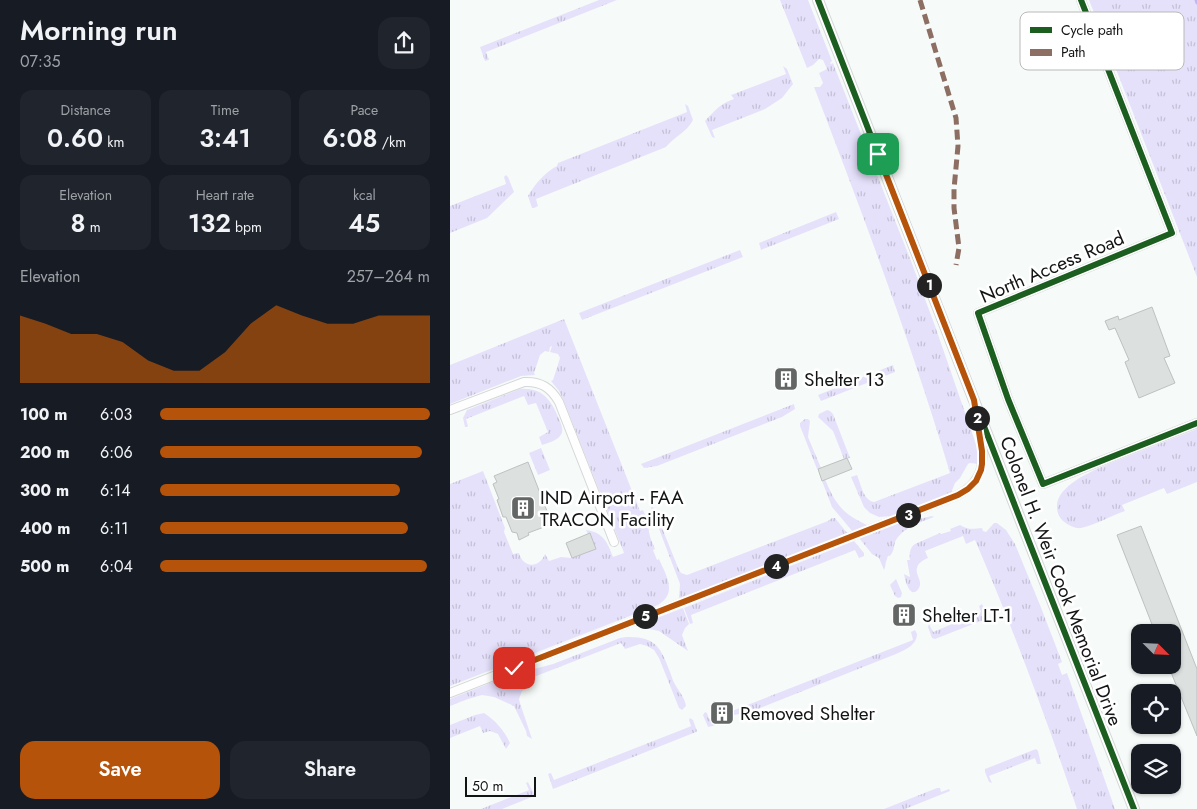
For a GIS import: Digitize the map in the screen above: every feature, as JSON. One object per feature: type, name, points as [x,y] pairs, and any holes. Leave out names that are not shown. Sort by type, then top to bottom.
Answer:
[{"type":"street","name":"Colonel H. Weir Cook Memorial Drive","points":[[818,0],[1134,809]]},
{"type":"street","name":"North Access Road","points":[[1081,0],[1086,12]]},
{"type":"street","name":"North Access Road","points":[[1108,70],[1172,233],[978,313],[1008,399],[1043,484],[1197,423]]},
{"type":"street","points":[[450,410],[524,382],[536,382],[551,391],[559,402],[614,542]]},
{"type":"street","points":[[450,693],[963,492],[976,481],[982,464],[982,451],[974,400]]},
{"type":"green space","points":[[599,0],[617,0],[486,52],[489,60],[485,61],[480,47]]},
{"type":"green space","points":[[780,0],[808,0],[832,61],[830,63],[833,63],[911,261],[979,453],[978,464],[968,464],[955,483],[951,493],[893,516],[879,517],[870,513],[864,507],[851,477],[857,475],[865,495],[870,501],[874,502],[950,473],[903,327],[814,87],[820,87],[823,83],[819,73],[827,69],[823,60],[819,59],[807,68]]},
{"type":"green space","points":[[1089,0],[1197,0],[1197,277],[1116,70],[1184,70],[1184,12],[1094,12]]},
{"type":"green space","points":[[783,66],[787,69],[793,84],[782,98],[765,109],[712,130],[715,138],[712,137],[705,121],[721,105],[734,99],[731,95],[786,74]]},
{"type":"green space","points":[[685,104],[688,106],[693,120],[666,147],[536,199],[538,206],[532,208],[528,196],[540,179],[557,166],[558,163],[687,112]]},
{"type":"green space","points":[[506,175],[514,192],[487,218],[450,233],[450,206],[506,184],[504,177]]},
{"type":"green space","points":[[836,212],[839,219],[761,250],[759,243]]},
{"type":"green space","points":[[740,250],[743,257],[582,320],[579,313]]},
{"type":"green space","points":[[564,319],[640,511],[643,510],[655,549],[653,550],[667,577],[669,584],[668,595],[658,605],[450,686],[450,484],[483,471],[513,554],[519,553],[527,564],[531,565],[539,562],[545,554],[549,561],[561,557],[572,558],[595,549],[586,530],[597,533],[604,539],[613,557],[624,553],[563,399],[551,381],[560,358],[558,354],[550,352],[552,346],[549,352],[545,351],[540,355],[535,375],[521,376],[450,404],[450,365]]},
{"type":"green space","points":[[893,365],[895,372],[821,401],[818,395]]},
{"type":"green space","points":[[520,389],[535,390],[550,402],[557,414],[562,429],[558,438],[542,445],[539,437],[548,432],[536,403],[528,405],[524,396],[466,419],[468,426],[465,427],[463,418],[467,410]]},
{"type":"green space","points":[[794,404],[795,409],[782,417],[657,466],[644,468],[641,464]]},
{"type":"green space","points":[[827,410],[833,414],[850,458],[844,459],[833,431],[818,417],[819,414]]},
{"type":"green space","points":[[805,419],[810,421],[808,437],[821,468],[817,469],[800,426],[800,423]]},
{"type":"green space","points":[[1197,429],[1197,482],[1167,494],[1164,488],[1122,505],[1125,511],[1086,527],[1072,526],[1063,521],[1059,516],[1057,509],[1058,499],[1062,492],[1076,480],[1108,464]]},
{"type":"green space","points":[[541,448],[550,470],[538,475],[529,453]]},
{"type":"green space","points":[[825,479],[836,502],[852,517],[867,526],[853,532],[832,507],[822,481]]},
{"type":"green space","points":[[652,507],[679,570],[687,575],[832,518],[835,518],[848,534],[681,599],[679,598],[680,584]]},
{"type":"green space","points":[[934,517],[912,526],[898,537],[893,552],[888,556],[884,570],[879,558],[872,554],[859,538],[910,519]]},
{"type":"green space","points":[[994,523],[997,523],[1006,530],[1015,544],[1062,662],[1058,664],[1062,675],[1067,673],[1115,809],[1077,809],[1029,673],[975,540],[966,544],[963,536],[925,551],[928,558],[921,562],[917,568],[919,588],[913,592],[907,585],[904,574],[910,577],[907,560],[910,560],[910,551],[915,544],[940,533],[951,531],[950,529],[960,525],[973,529],[982,528],[986,532]]},
{"type":"green space","points":[[854,541],[864,553],[864,556],[859,558],[855,550],[691,615],[693,623],[690,624],[684,608]]},
{"type":"green space","points":[[896,579],[902,593],[901,597],[898,598],[895,596],[890,585]]},
{"type":"green space","points":[[982,604],[987,616],[986,619],[935,639],[932,638],[928,627],[929,624],[933,632],[981,612],[979,606]]},
{"type":"green space","points":[[683,608],[689,624],[682,635],[688,651],[659,631],[639,627],[639,625]]},
{"type":"green space","points":[[915,630],[917,634],[913,644],[896,654],[750,712],[734,715],[732,711],[913,640],[911,632]]},
{"type":"green space","points":[[626,637],[636,637],[651,641],[660,650],[674,683],[685,700],[686,706],[682,710],[679,708],[654,650],[640,644],[625,649],[621,643],[526,680],[529,687],[522,691],[519,699],[532,739],[527,736],[514,706],[494,697],[482,695],[450,706],[450,699],[508,676],[553,664]]},
{"type":"green space","points":[[705,712],[709,719],[719,715],[721,720],[708,727],[703,715]]},
{"type":"green space","points":[[484,713],[505,734],[510,743],[506,749],[498,734],[490,731],[483,733],[480,726],[450,738],[450,725]]},
{"type":"green space","points":[[690,718],[693,720],[696,732],[553,789],[548,774],[551,773],[554,780],[689,727],[691,726]]},
{"type":"green space","points":[[1036,749],[1041,764],[1037,764],[1035,758],[989,776],[992,783],[989,782],[985,769]]},
{"type":"green space","points":[[528,782],[534,794],[532,797],[502,809],[481,809],[529,790],[526,783]]},
{"type":"green space","points":[[940,788],[941,792],[949,789],[950,791],[905,809],[884,809]]},
{"type":"building","points":[[1152,307],[1170,356],[1164,358],[1175,383],[1139,398],[1125,362],[1129,360],[1115,328],[1109,330],[1105,321],[1118,316],[1119,320]]},
{"type":"building","points":[[847,458],[852,469],[822,481],[818,469]]},
{"type":"building","name":"IND Airport - FAA TRACON Facility","points":[[528,462],[552,524],[528,533],[529,535],[519,540],[517,533],[512,532],[506,517],[503,517],[493,484],[497,482],[494,476]]},
{"type":"building","points":[[1141,526],[1179,624],[1152,624],[1117,535]]},
{"type":"building","points":[[590,533],[596,549],[572,558],[566,543]]},
{"type":"building","points":[[1181,628],[1197,669],[1197,736],[1181,697],[1181,684],[1176,684],[1172,674],[1181,674]]},
{"type":"marked path","points":[[920,0],[956,118],[958,146],[954,208],[959,248],[956,265]]},
{"type":"cycle path","points":[[818,0],[1134,809]]},
{"type":"cycle path","points":[[1081,0],[1086,12]]},
{"type":"cycle path","points":[[1108,70],[1172,233],[978,313],[1008,399],[1043,484],[1197,423]]},
{"type":"place","name":"Shelter 13","points":[[786,379]]},
{"type":"place","name":"IND Airport - FAA TRACON Facility","points":[[523,508]]},
{"type":"place","name":"Shelter LT-1","points":[[904,615]]},
{"type":"place","name":"Removed Shelter","points":[[722,713]]},
{"type":"route","points":[[514,668],[958,495],[976,481],[981,470],[982,451],[974,400],[878,154]]}]
